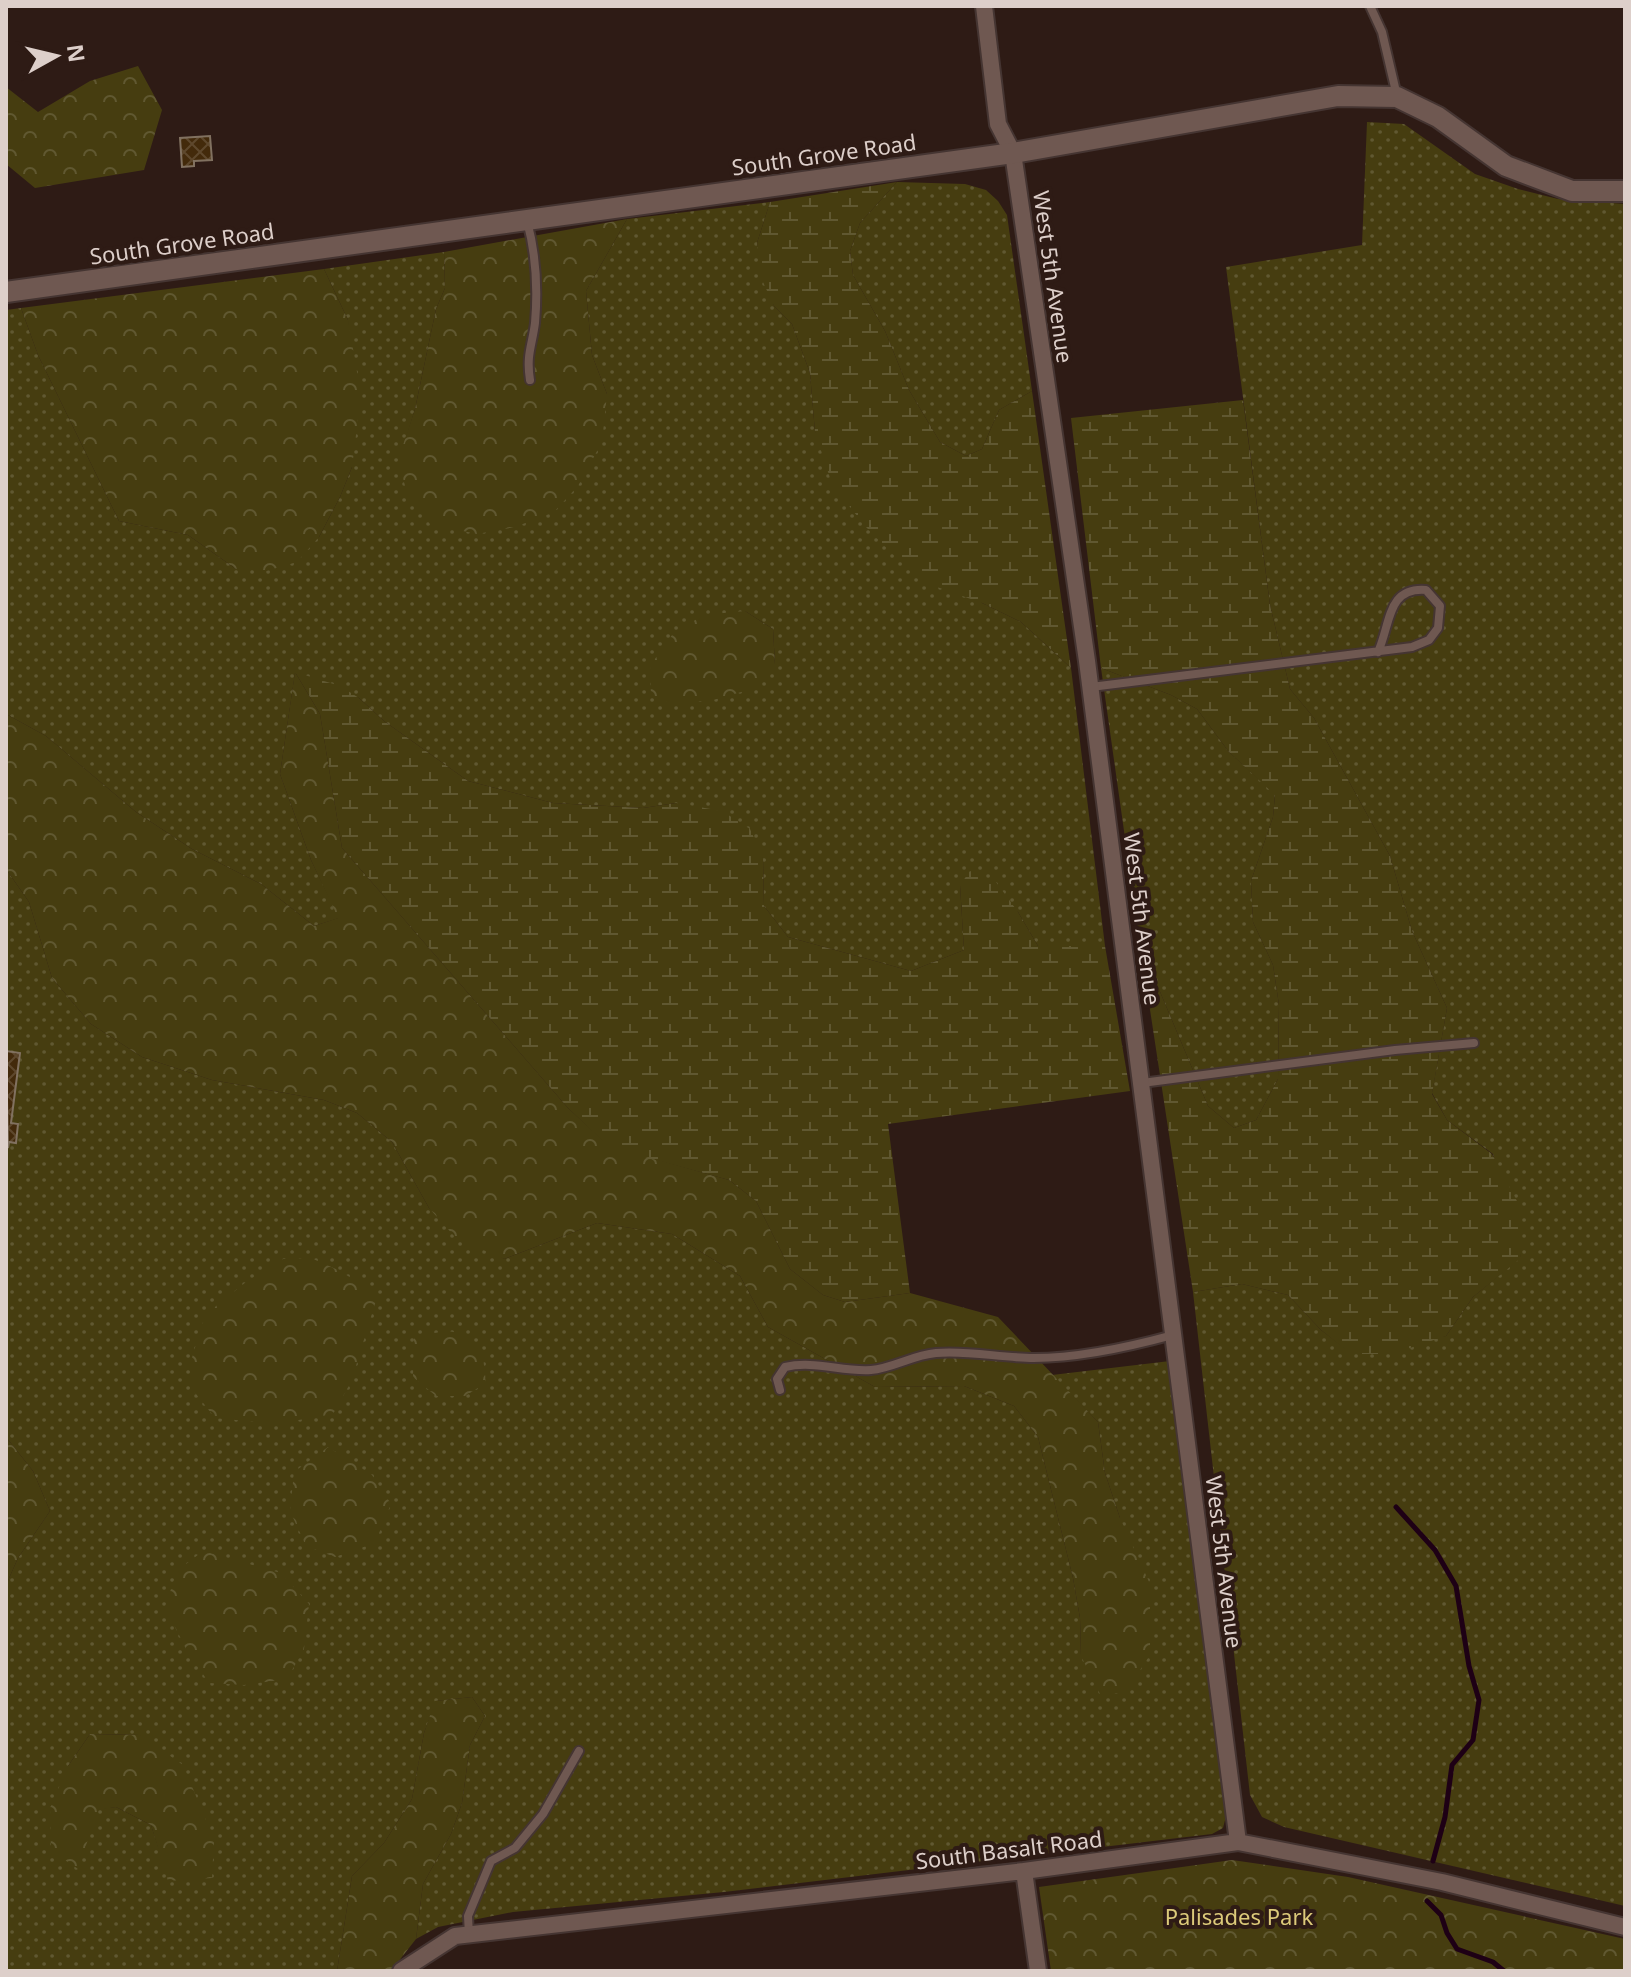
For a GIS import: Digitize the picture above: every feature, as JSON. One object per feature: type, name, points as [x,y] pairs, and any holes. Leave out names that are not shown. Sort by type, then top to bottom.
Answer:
[{"type":"street","name":"West 5th Avenue","points":[[984,6],[998,124],[1013,153],[1091,687],[1238,1842]]},
{"type":"street","name":"South Grove Road","points":[[6,292],[1013,153],[1338,96],[1397,97],[1438,117],[1506,166],[1572,191],[1625,191]]},
{"type":"street","name":"South Basalt Road","points":[[401,1971],[455,1936],[1024,1871],[1238,1842],[1442,1882],[1625,1927]]},
{"type":"street","points":[[1024,1871],[1038,1971]]},
{"type":"lane","points":[[1370,6],[1382,32],[1397,97]]},
{"type":"lane","points":[[526,220],[536,270],[535,325],[527,360],[530,380]]},
{"type":"lane","points":[[1091,687],[1378,652],[1412,647],[1429,640],[1438,628],[1440,606],[1426,590],[1410,589],[1398,596],[1378,652]]},
{"type":"lane","points":[[1141,1083],[1395,1050],[1474,1043]]},
{"type":"lane","points":[[780,1390],[777,1379],[785,1367],[799,1364],[872,1370],[916,1356],[938,1353],[997,1357],[1061,1356],[1173,1335]]},
{"type":"lane","points":[[469,1935],[468,1916],[491,1861],[515,1848],[543,1814],[579,1751]]},
{"type":"green space","points":[[138,66],[162,110],[144,170],[35,188],[6,164],[6,87],[38,112],[90,81]]},
{"type":"green space","points":[[1367,122],[1404,124],[1475,174],[1518,189],[1558,199],[1625,204],[1625,1906],[1284,1827],[1262,1817],[1250,1795],[1193,1292],[1242,1284],[1288,1295],[1321,1330],[1351,1353],[1446,1336],[1473,1297],[1521,1257],[1493,1154],[1447,1120],[1432,1093],[1447,1008],[1412,931],[1390,856],[1314,718],[1290,689],[1270,605],[1226,267],[1362,245]]},
{"type":"green space","points":[[897,182],[965,184],[986,190],[1007,215],[1032,391],[999,410],[982,449],[966,456],[940,442],[909,390],[885,331],[853,275],[850,251],[860,223]]},
{"type":"green space","points":[[897,182],[860,223],[850,251],[853,275],[885,331],[909,390],[940,442],[966,456],[982,449],[999,410],[1032,391],[1071,668],[1021,622],[982,603],[937,587],[896,557],[865,526],[832,484],[815,432],[810,373],[792,324],[774,306],[763,282],[757,243],[770,202]]},
{"type":"green space","points":[[770,202],[757,243],[774,306],[792,324],[810,373],[815,432],[982,603],[1021,622],[1071,668],[1105,946],[1038,946],[1018,912],[960,885],[964,950],[911,971],[788,937],[764,906],[763,858],[676,803],[643,808],[553,803],[468,781],[384,721],[359,698],[295,673],[280,774],[311,860],[339,918],[314,926],[261,884],[192,849],[136,812],[46,736],[6,714],[6,310],[21,308],[38,355],[119,521],[188,535],[236,569],[319,537],[352,467],[348,320],[324,269],[444,252],[445,288],[436,309],[415,409],[399,461],[607,394],[592,355],[586,291],[627,219]],"holes":[[[745,611],[773,629],[775,665]]]},
{"type":"green space","points":[[627,219],[586,291],[592,355],[607,394],[602,442],[578,486],[554,512],[515,527],[477,534],[430,524],[407,493],[398,460],[415,409],[436,309],[445,288],[444,252]]},
{"type":"green space","points":[[324,269],[348,320],[361,395],[352,467],[319,537],[297,562],[266,571],[236,569],[188,535],[119,521],[38,355],[21,308]]},
{"type":"green space","points":[[1243,400],[1270,605],[1290,689],[1314,718],[1390,856],[1412,931],[1447,1008],[1432,1094],[1447,1120],[1492,1154],[1518,1203],[1521,1258],[1473,1297],[1446,1336],[1392,1354],[1351,1354],[1321,1330],[1288,1295],[1242,1284],[1193,1292],[1140,944],[1208,1106],[1234,1128],[1256,1120],[1278,1079],[1279,1005],[1273,965],[1253,922],[1251,881],[1273,817],[1275,795],[1229,752],[1197,709],[1171,695],[1101,668],[1071,418]]},
{"type":"green space","points":[[745,611],[773,629],[775,665],[752,689],[713,700],[672,704],[651,695],[650,666],[672,635],[703,615]]},
{"type":"green space","points":[[1101,668],[1171,695],[1197,709],[1229,752],[1275,794],[1273,817],[1251,881],[1253,922],[1273,965],[1279,1005],[1278,1079],[1256,1120],[1234,1128],[1208,1106],[1140,944]]},
{"type":"green space","points":[[295,672],[320,714],[342,848],[568,1108],[609,1146],[729,1180],[756,1201],[790,1269],[823,1295],[845,1302],[910,1293],[998,1317],[1098,1422],[1105,1473],[1120,1518],[1150,1584],[1150,1655],[1125,1693],[1100,1694],[1081,1656],[1080,1618],[1073,1578],[1038,1437],[1014,1406],[964,1386],[875,1387],[768,1327],[740,1276],[672,1234],[597,1223],[504,1259],[456,1238],[429,1208],[392,1142],[357,1113],[324,1100],[212,1080],[142,1057],[91,1024],[52,978],[29,902],[6,869],[6,714],[46,736],[136,812],[192,849],[261,884],[314,926],[338,918],[311,860],[280,774]]},
{"type":"green space","points":[[295,672],[340,686],[468,781],[553,803],[643,808],[676,803],[722,811],[750,829],[763,858],[764,906],[788,937],[911,971],[964,950],[960,885],[970,871],[996,882],[1038,946],[1105,946],[1130,1091],[888,1124],[910,1293],[845,1302],[823,1295],[790,1269],[756,1201],[729,1180],[609,1147],[568,1108],[342,848],[320,714]]},
{"type":"green space","points":[[6,869],[29,902],[52,978],[91,1024],[142,1057],[212,1080],[324,1100],[357,1113],[392,1142],[429,1208],[504,1259],[597,1223],[672,1234],[740,1276],[768,1327],[875,1387],[964,1386],[1014,1406],[1038,1437],[1073,1578],[1080,1618],[1081,1656],[1120,1518],[1105,1473],[1098,1422],[1052,1375],[1170,1361],[1226,1816],[1223,1828],[1212,1834],[724,1892],[513,1912],[438,1927],[416,1939],[423,1884],[451,1834],[462,1803],[470,1745],[485,1716],[472,1697],[436,1701],[424,1733],[412,1799],[384,1843],[352,1876],[337,1971],[6,1971],[6,1585],[18,1558],[50,1511],[33,1471],[6,1437]],"holes":[[[90,1734],[140,1735],[169,1880],[151,1825],[116,1807],[98,1809],[68,1766]]]},
{"type":"green space","points":[[311,1258],[378,1294],[351,1382],[333,1414],[276,1424],[215,1418],[193,1390],[191,1361],[202,1324],[210,1311],[246,1282],[283,1259]]},
{"type":"green space","points":[[448,1331],[464,1334],[482,1348],[486,1383],[465,1396],[436,1396],[413,1377],[414,1336]]},
{"type":"green space","points":[[6,1437],[33,1471],[50,1511],[18,1558],[6,1585]]},
{"type":"green space","points":[[328,1447],[372,1475],[391,1504],[375,1543],[335,1557],[306,1546],[290,1511],[294,1472]]},
{"type":"green space","points":[[203,1551],[281,1573],[309,1604],[304,1649],[287,1679],[244,1685],[209,1683],[186,1649],[165,1607],[177,1571]]},
{"type":"green space","points":[[472,1697],[485,1716],[470,1745],[462,1803],[451,1834],[423,1884],[416,1939],[391,1971],[337,1971],[352,1876],[384,1843],[412,1799],[424,1733],[435,1701]]},
{"type":"green space","points":[[90,1734],[140,1735],[183,1765],[214,1839],[212,1878],[168,1881],[151,1825],[116,1807],[98,1810],[78,1869],[51,1850],[50,1808],[68,1766]]},
{"type":"green space","name":"Palisades Park","points":[[1232,1860],[1348,1877],[1625,1939],[1625,1971],[1051,1971],[1039,1887]]},
{"type":"building","points":[[210,136],[212,160],[194,161],[194,166],[182,167],[180,138]]},
{"type":"building","points":[[6,1051],[20,1053],[11,1123],[18,1124],[16,1143],[9,1142],[8,1148]]},
{"type":"waterway","points":[[1396,1507],[1435,1550],[1456,1586],[1469,1666],[1479,1700],[1473,1740],[1452,1765],[1445,1817],[1433,1861]]},
{"type":"waterway","points":[[1427,1901],[1441,1915],[1457,1949],[1493,1962],[1504,1971]]}]
